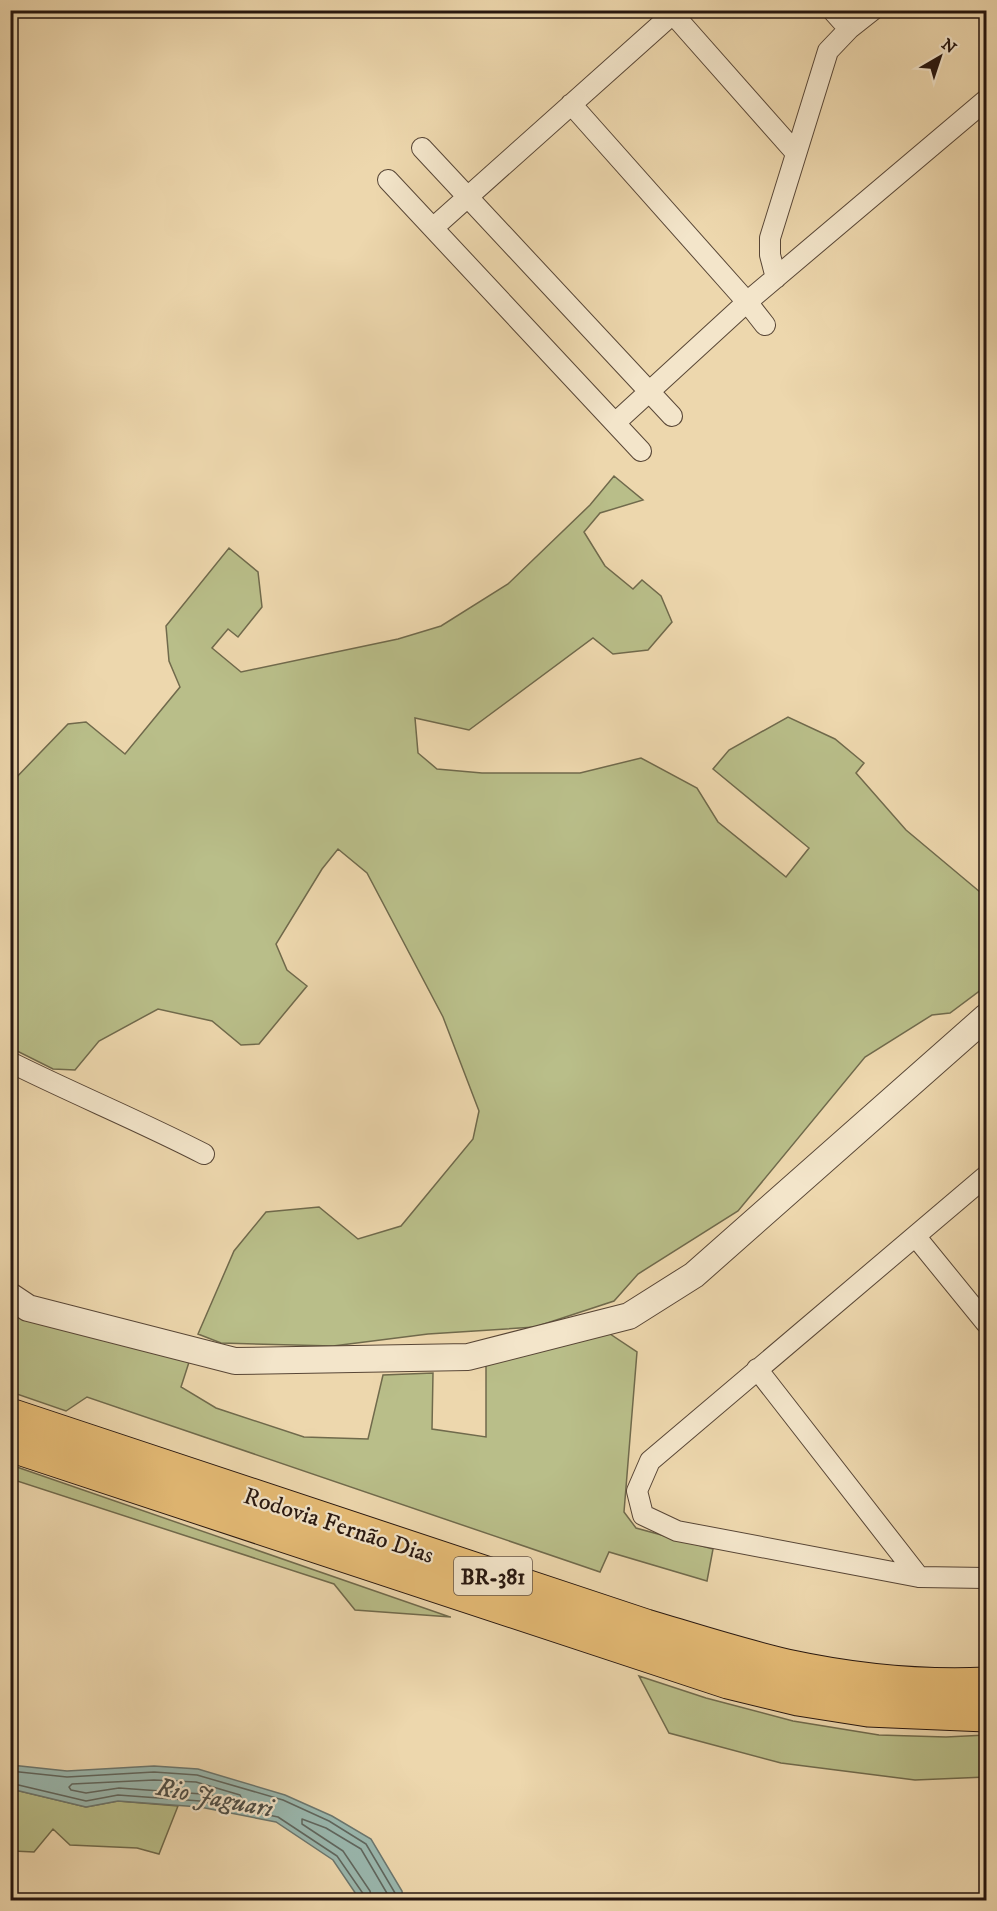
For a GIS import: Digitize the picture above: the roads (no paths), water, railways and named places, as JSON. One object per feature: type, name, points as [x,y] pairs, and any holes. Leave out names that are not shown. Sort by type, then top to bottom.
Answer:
[{"type":"highway","name":"Rodovia Fernão Dias","points":[[10,1414],[467,1567],[716,1647],[786,1665],[849,1677],[949,1685],[987,1684]]},
{"type":"highway","name":"Rodovia Fernão Dias","points":[[10,1445],[728,1682],[798,1699],[868,1710],[987,1715]]},
{"type":"street","points":[[832,10],[849,29]]},
{"type":"street","points":[[776,278],[770,255],[770,238],[828,51],[849,29],[873,10]]},
{"type":"street","points":[[433,228],[675,12],[796,153]]},
{"type":"street","points":[[615,423],[747,302],[987,100]]},
{"type":"street","points":[[571,104],[765,325]]},
{"type":"street","points":[[422,148],[672,416]]},
{"type":"street","points":[[388,180],[641,451]]},
{"type":"street","points":[[10,1296],[28,1308],[235,1361],[468,1357],[629,1316],[694,1275],[987,1017]]},
{"type":"street","points":[[10,1062],[159,1131],[204,1155]]},
{"type":"street","points":[[987,1176],[650,1461],[637,1491],[643,1515],[677,1531],[919,1577],[987,1578]]},
{"type":"street","points":[[916,1237],[987,1323]]},
{"type":"street","points":[[757,1369],[919,1577]]},
{"type":"water","name":"Rio Jaguari","points":[[11,1765],[67,1771],[154,1766],[198,1769],[285,1795],[332,1816],[371,1839],[402,1891],[403,1900],[360,1900],[333,1860],[276,1822],[200,1807],[118,1801],[86,1807],[11,1789]]}]
